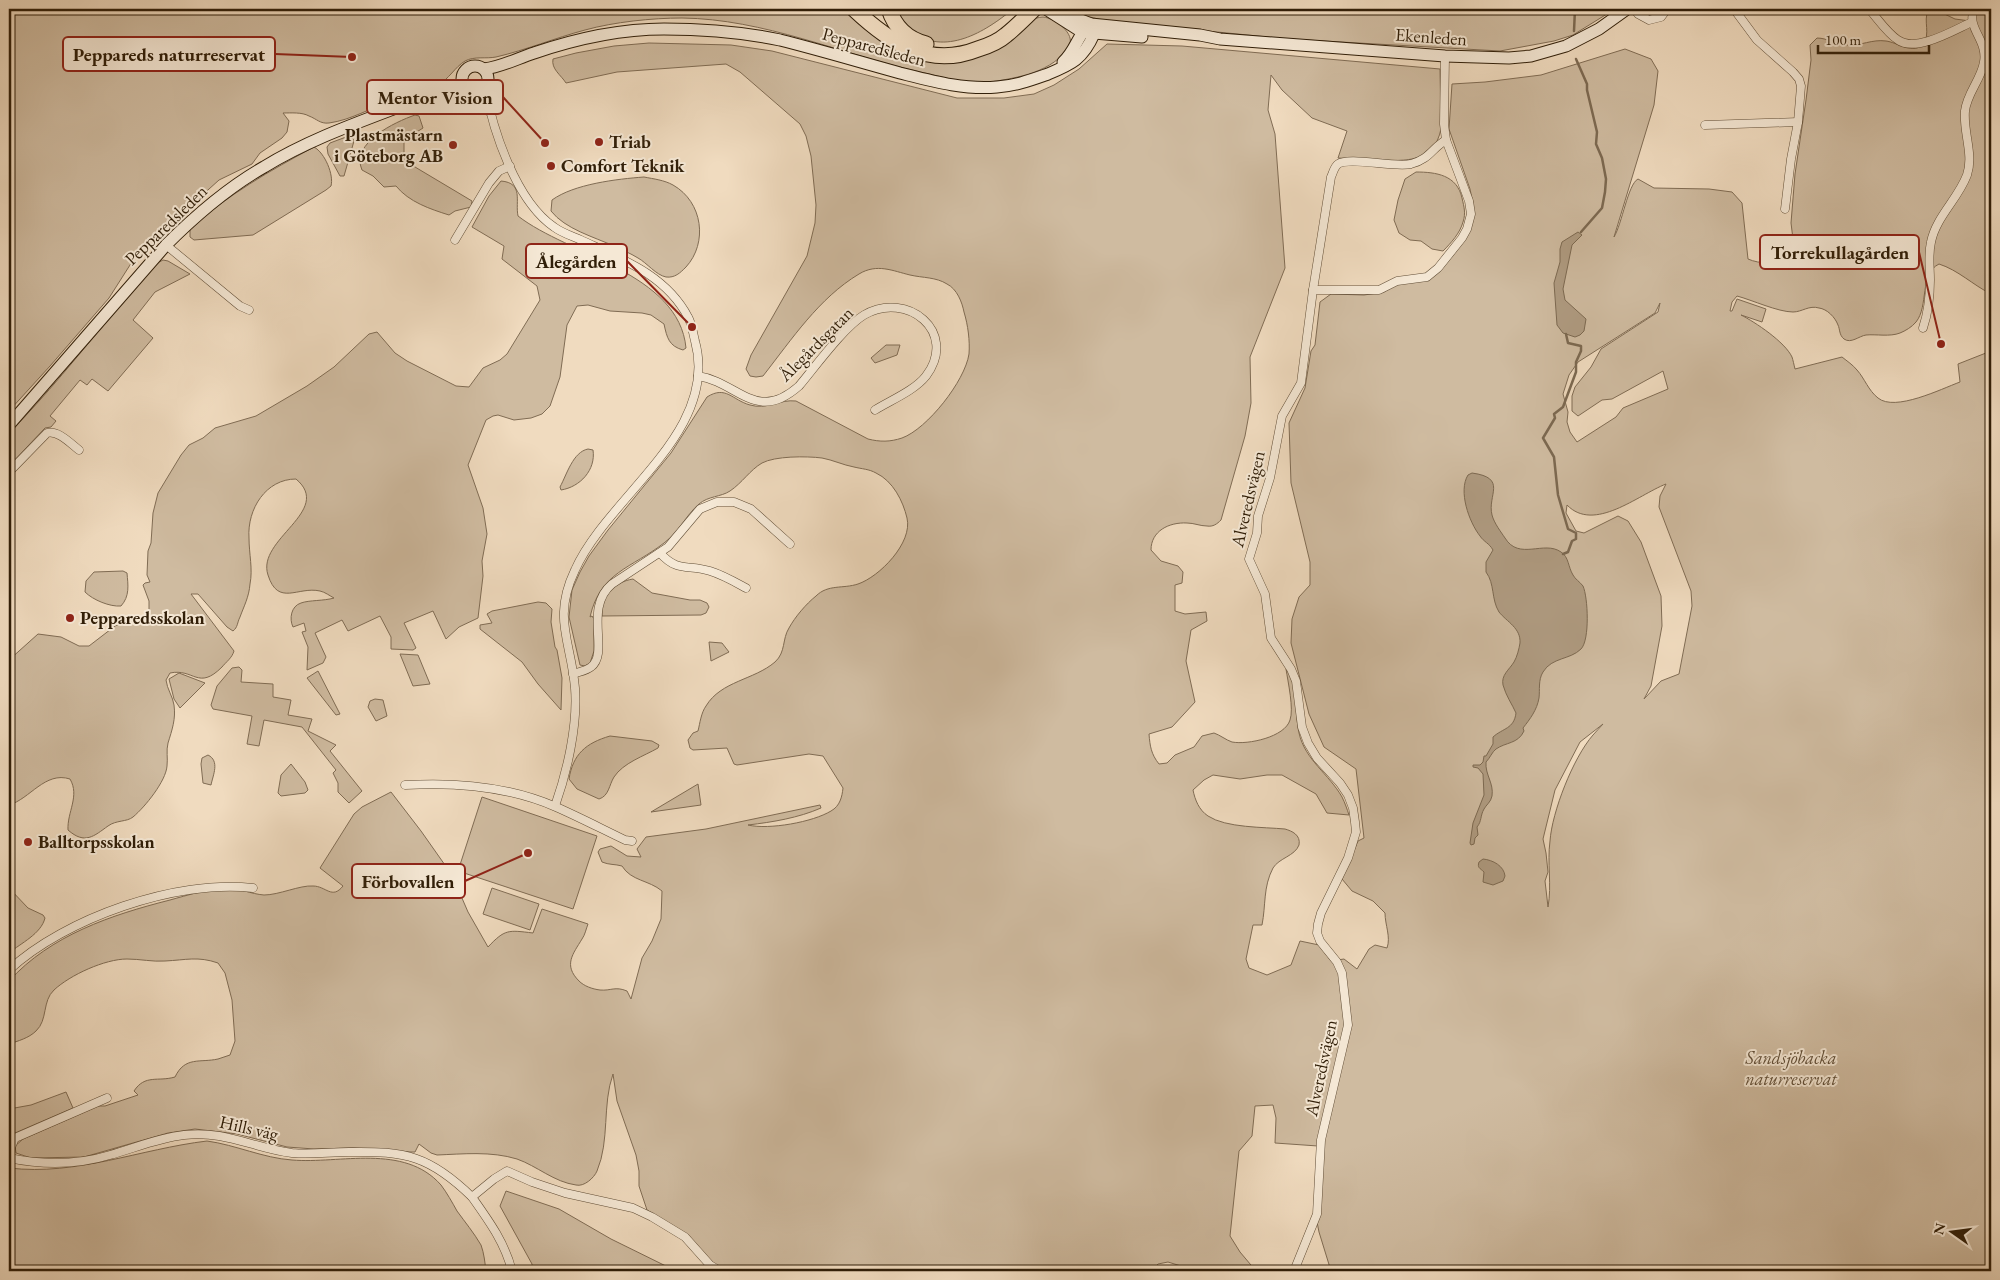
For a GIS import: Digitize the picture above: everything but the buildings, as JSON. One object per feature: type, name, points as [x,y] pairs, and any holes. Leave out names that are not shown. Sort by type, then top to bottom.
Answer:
[{"type":"highway","points":[[854,9],[870,24],[904,47],[921,53],[955,56],[989,45],[1005,36],[1034,9]]},
{"type":"highway","points":[[889,9],[892,20],[906,36],[916,41],[945,47],[962,45],[982,38],[999,28],[1021,9]]},
{"type":"street","name":"Ekenleden","points":[[1046,9],[1089,30],[1200,36],[1220,40],[1445,56],[1509,58],[1550,51],[1566,46],[1592,32],[1627,9]]},
{"type":"street","name":"Ekenleden","points":[[1059,9],[1089,30]]},
{"type":"street","points":[[1634,9],[1638,14],[1649,20],[1661,17],[1667,9]]},
{"type":"street","points":[[1734,9],[1760,44],[1799,79],[1801,94],[1798,122],[1791,158],[1785,209]]},
{"type":"street","points":[[1869,9],[1897,40],[1906,43],[1931,40],[1972,22]]},
{"type":"street","points":[[1923,328],[1930,295],[1929,258],[1932,237],[1940,220],[1964,182],[1969,168],[1966,110],[1968,100],[1981,75],[1985,55],[1985,48],[1972,22],[1971,17],[1974,9]]},
{"type":"street","name":"Pepparedsleden","points":[[9,425],[166,244],[208,205],[264,166],[323,138],[449,87],[467,68],[472,66],[484,69],[566,42],[596,36],[623,32],[678,29],[713,30],[763,37],[924,79],[970,87],[1006,87],[1053,71],[1071,54],[1089,30]]},
{"type":"street","points":[[1313,290],[1379,290],[1397,282],[1427,277],[1438,268],[1462,238],[1467,229],[1471,214],[1469,200],[1446,140],[1444,129],[1445,56]]},
{"type":"street","name":"Pepparedsleden","points":[[449,87],[478,87],[509,62]]},
{"type":"street","points":[[478,87],[488,75],[484,69]]},
{"type":"street","points":[[463,74],[462,81],[478,87],[491,115],[510,166],[531,205],[552,225],[631,263],[648,273],[667,289],[682,307],[692,327],[698,350],[698,376],[693,403],[682,425],[588,547],[572,576],[564,602],[563,628],[573,674],[575,698],[563,784],[555,806]]},
{"type":"street","points":[[478,87],[491,115]]},
{"type":"street","points":[[1706,125],[1798,122]]},
{"type":"street","name":"Alveredsvägen","points":[[1294,1271],[1317,1214],[1321,1140],[1348,1025],[1342,973],[1337,962],[1320,941],[1317,933],[1318,924],[1321,913],[1348,858],[1356,832],[1356,822],[1348,795],[1340,783],[1317,758],[1308,743],[1302,728],[1296,681],[1291,669],[1271,638],[1265,594],[1250,559],[1257,533],[1258,516],[1270,478],[1282,416],[1301,383],[1313,290],[1331,177],[1338,164],[1348,161],[1398,165],[1410,164],[1426,158],[1446,140]]},
{"type":"street","points":[[455,240],[489,183],[499,171],[510,166]]},
{"type":"street","points":[[166,244],[240,306],[249,310]]},
{"type":"street","name":"Ålegårdsgatan","points":[[698,376],[708,378],[748,399],[763,401],[778,399],[799,386],[849,328],[862,316],[890,308],[900,308],[916,313],[927,323],[934,335],[936,349],[932,365],[925,376],[914,387],[875,410]]},
{"type":"street","points":[[9,472],[46,433],[56,433],[79,450]]},
{"type":"street","points":[[573,674],[589,668],[596,661],[598,606],[602,594],[612,584],[672,544],[700,509],[722,501],[740,503],[751,509],[790,544]]},
{"type":"street","points":[[660,553],[669,562],[677,566],[709,571],[746,588]]},
{"type":"street","points":[[405,785],[492,789],[555,806],[625,840],[632,841]]},
{"type":"street","points":[[9,970],[57,935],[122,907],[209,888],[224,886],[253,888]]},
{"type":"street","points":[[9,1152],[15,1138],[106,1098]]},
{"type":"street","name":"Hills väg","points":[[9,1158],[45,1163],[90,1160],[170,1137],[209,1134],[244,1140],[290,1152],[373,1153],[412,1156],[437,1168],[452,1178],[472,1198],[491,1223],[502,1242],[512,1271]]},
{"type":"street","points":[[472,1198],[506,1171],[565,1193],[633,1208],[685,1237],[710,1265],[720,1271]]},
{"type":"green space","points":[[9,9],[847,9],[947,61],[1030,20],[1040,17],[1053,20],[1063,27],[1070,37],[1070,41],[1069,46],[1062,55],[1045,68],[1023,76],[981,83],[946,78],[890,65],[743,24],[682,18],[646,20],[596,27],[496,57],[469,59],[438,85],[392,100],[353,117],[323,123],[303,114],[283,113],[289,121],[287,132],[282,138],[260,153],[252,164],[219,180],[137,254],[109,298],[9,411]]},
{"type":"green space","points":[[894,9],[1013,9],[977,33],[951,42],[937,42],[923,38],[910,31],[903,24]]},
{"type":"green space","points":[[1070,9],[1615,9],[1573,35],[1554,41],[1500,51],[1288,39],[1106,21],[1082,15]]},
{"type":"green space","name":"Sandsjöbacka naturreservat","points":[[1934,9],[1955,19],[1970,21],[1981,9],[1991,9],[1991,294],[1953,270],[1939,264],[1929,275],[1920,315],[1913,326],[1896,334],[1866,335],[1849,341],[1842,337],[1835,319],[1828,312],[1815,307],[1796,312],[1787,311],[1737,296],[1732,302],[1730,311],[1732,311],[1737,299],[1766,309],[1762,322],[1741,315],[1761,327],[1783,345],[1792,357],[1795,369],[1842,357],[1857,370],[1875,395],[1886,402],[1918,398],[1960,382],[1958,364],[1991,351],[1991,1271],[1331,1271],[1315,1212],[1318,1146],[1275,1143],[1276,1118],[1273,1105],[1255,1106],[1252,1136],[1239,1151],[1230,1236],[1240,1252],[1256,1271],[1197,1271],[1168,1262],[1158,1264],[1151,1271],[724,1271],[711,1261],[682,1232],[647,1210],[639,1186],[636,1155],[617,1101],[613,1074],[608,1098],[601,1159],[594,1176],[579,1185],[560,1181],[532,1166],[507,1156],[477,1154],[437,1155],[419,1144],[415,1152],[353,1148],[314,1149],[287,1147],[237,1134],[195,1129],[168,1133],[84,1157],[31,1158],[16,1153],[15,1146],[23,1139],[98,1106],[105,1106],[138,1095],[134,1091],[147,1080],[175,1077],[179,1070],[188,1063],[218,1059],[230,1055],[235,1041],[232,1000],[225,973],[218,963],[211,961],[198,959],[160,961],[127,959],[109,962],[88,969],[61,984],[50,994],[42,1022],[36,1031],[27,1037],[9,1044],[9,981],[44,951],[83,929],[104,920],[198,892],[226,888],[264,895],[313,886],[336,892],[343,886],[320,868],[354,814],[362,807],[391,792],[452,875],[468,912],[488,947],[508,932],[533,933],[542,909],[588,924],[584,936],[571,960],[571,970],[581,983],[586,986],[597,990],[619,989],[627,991],[631,999],[642,958],[652,941],[661,919],[662,891],[630,875],[622,866],[602,862],[598,852],[600,849],[611,846],[627,856],[641,857],[637,849],[646,837],[706,829],[820,805],[821,808],[794,817],[748,825],[779,826],[802,822],[834,809],[840,801],[843,788],[823,756],[809,754],[737,765],[734,764],[727,748],[693,750],[690,748],[688,740],[693,733],[698,731],[703,712],[712,698],[720,691],[767,668],[775,662],[781,654],[789,628],[812,599],[826,590],[858,584],[866,580],[893,558],[905,538],[907,518],[896,492],[882,477],[871,471],[822,458],[782,458],[762,463],[730,491],[706,499],[699,504],[669,539],[609,580],[601,590],[590,617],[592,616],[594,619],[594,651],[590,663],[585,666],[580,665],[569,617],[572,590],[589,556],[671,453],[707,397],[719,392],[756,406],[796,401],[872,440],[893,440],[912,433],[933,415],[943,403],[953,390],[966,365],[969,354],[969,338],[967,322],[960,300],[951,286],[938,280],[879,268],[866,271],[845,284],[819,307],[763,376],[750,376],[746,369],[751,355],[807,256],[815,223],[816,205],[811,156],[806,136],[800,124],[740,72],[726,64],[617,72],[566,83],[553,66],[553,59],[614,46],[649,43],[731,45],[772,51],[957,98],[1004,98],[1034,94],[1054,85],[1079,69],[1107,44],[1182,46],[1440,69],[1441,129],[1432,148],[1417,158],[1408,160],[1338,158],[1347,131],[1312,118],[1282,90],[1271,75],[1268,110],[1275,134],[1285,268],[1250,357],[1251,403],[1245,436],[1221,520],[1211,526],[1180,523],[1168,526],[1158,533],[1152,543],[1151,550],[1161,561],[1178,566],[1183,572],[1182,583],[1175,585],[1175,611],[1185,614],[1206,612],[1207,621],[1191,630],[1186,661],[1195,702],[1172,727],[1149,734],[1151,750],[1156,760],[1159,764],[1167,763],[1175,755],[1194,747],[1202,736],[1214,733],[1232,742],[1239,743],[1256,741],[1281,731],[1287,726],[1291,715],[1286,669],[1293,682],[1299,733],[1302,743],[1312,759],[1337,789],[1349,815],[1327,813],[1316,794],[1282,775],[1240,779],[1213,775],[1193,790],[1200,808],[1205,814],[1216,820],[1235,825],[1285,829],[1293,832],[1299,839],[1297,849],[1273,868],[1266,889],[1262,925],[1253,925],[1246,959],[1249,968],[1267,975],[1291,965],[1300,941],[1319,945],[1331,961],[1344,959],[1357,969],[1369,949],[1375,945],[1387,948],[1388,944],[1385,913],[1373,901],[1352,891],[1342,879],[1358,841],[1364,838],[1356,769],[1324,747],[1309,714],[1291,643],[1292,619],[1299,597],[1310,585],[1310,562],[1291,483],[1289,423],[1305,388],[1311,351],[1315,345],[1320,302],[1331,294],[1364,295],[1384,292],[1400,282],[1426,280],[1467,233],[1473,203],[1449,129],[1452,84],[1541,75],[1625,49],[1651,59],[1658,71],[1654,105],[1614,237],[1631,188],[1638,179],[1654,188],[1709,189],[1732,192],[1742,203],[1748,259],[1763,263],[1775,263],[1789,258],[1789,246],[1793,239],[1791,223],[1795,174],[1811,60],[1810,45],[1817,38],[1847,45],[1886,41],[1910,48],[1920,47],[1925,40],[1927,32],[1926,19],[1928,11]],"holes":[[[1660,303],[1658,312],[1601,349],[1591,367],[1575,387],[1572,396],[1572,411],[1578,416],[1602,400],[1612,399],[1663,371],[1668,389],[1623,408],[1616,417],[1577,442],[1570,432],[1567,422],[1568,412],[1563,394],[1569,375],[1578,362],[1655,313]],[[1666,484],[1660,496],[1659,507],[1691,591],[1692,606],[1679,674],[1661,681],[1644,699],[1651,686],[1662,626],[1661,596],[1641,542],[1628,521],[1618,516],[1584,533],[1576,531],[1566,513],[1567,505],[1578,513],[1590,515],[1603,514]],[[1603,724],[1585,745],[1578,757],[1559,801],[1549,849],[1550,891],[1548,907],[1545,881],[1548,872],[1543,839],[1555,790],[1580,742]]]},
{"type":"green space","points":[[415,115],[419,116],[423,128],[404,140],[404,162],[472,201],[471,207],[455,211],[449,215],[442,213],[413,201],[396,186],[384,187],[373,176],[362,170],[360,160],[362,151],[368,143],[386,128]]},
{"type":"green space","points":[[346,137],[352,137],[354,141],[344,176],[340,176],[328,154],[327,147],[330,143]]},
{"type":"green space","points":[[314,147],[322,154],[330,170],[331,186],[326,190],[253,235],[194,240],[190,237],[190,229],[234,194]]},
{"type":"green space","points":[[1416,172],[1445,176],[1456,184],[1462,198],[1465,213],[1462,226],[1443,251],[1432,249],[1421,241],[1410,240],[1399,233],[1394,220],[1405,179]]},
{"type":"green space","points":[[644,177],[673,185],[683,192],[696,212],[699,223],[699,235],[693,257],[686,267],[672,277],[662,276],[632,255],[572,228],[551,211],[552,200],[561,194],[584,186]]},
{"type":"green space","points":[[501,181],[508,182],[516,189],[518,216],[564,243],[618,268],[643,284],[664,301],[679,322],[686,348],[683,350],[672,344],[664,324],[651,315],[610,311],[588,305],[577,306],[567,325],[560,377],[550,406],[542,414],[531,418],[514,420],[498,415],[486,420],[468,465],[483,508],[487,534],[482,561],[483,576],[478,618],[459,627],[446,639],[433,611],[404,623],[416,648],[413,650],[391,649],[391,637],[380,616],[348,631],[342,620],[315,633],[326,657],[323,663],[307,670],[308,647],[302,632],[306,631],[304,623],[293,627],[291,620],[293,610],[301,603],[334,598],[326,593],[312,590],[283,593],[272,585],[268,575],[267,562],[273,549],[301,514],[306,502],[305,491],[296,479],[285,480],[267,490],[260,498],[251,517],[249,527],[251,573],[249,589],[235,629],[233,631],[227,627],[198,594],[191,594],[234,651],[222,667],[207,677],[201,678],[178,672],[170,673],[166,680],[173,702],[174,720],[167,746],[166,772],[159,786],[138,813],[131,819],[111,824],[94,836],[84,838],[74,835],[68,830],[74,792],[73,785],[70,779],[61,778],[45,782],[17,802],[9,805],[9,660],[38,634],[61,637],[79,646],[89,646],[115,626],[125,622],[149,622],[149,601],[143,585],[150,582],[147,575],[148,551],[151,543],[153,513],[158,493],[189,445],[203,438],[215,428],[256,416],[307,386],[334,367],[369,334],[377,332],[395,353],[456,386],[469,387],[483,368],[500,360],[507,354],[540,300],[537,286],[502,259],[504,246],[472,227],[489,196]]},
{"type":"green space","points":[[163,260],[190,274],[155,292],[133,320],[153,338],[108,391],[92,379],[87,385],[80,380],[50,416],[56,421],[51,427],[45,428],[9,466],[9,433],[62,375],[143,277]]},
{"type":"green space","points":[[886,345],[900,345],[897,355],[875,363],[871,358]]},
{"type":"green space","points":[[588,449],[593,450],[592,464],[589,471],[580,481],[561,490],[560,487],[574,459],[578,454]]},
{"type":"green space","points":[[123,571],[127,573],[128,590],[121,606],[102,602],[92,598],[85,592],[86,581],[94,572]]},
{"type":"green space","points":[[633,579],[652,593],[700,600],[707,603],[709,607],[706,613],[701,615],[602,616],[603,603],[614,587]]},
{"type":"green space","points":[[538,602],[546,603],[552,609],[551,622],[562,678],[561,710],[522,662],[480,629],[480,625],[492,623],[487,614],[492,611]]},
{"type":"green space","points":[[709,642],[722,643],[729,652],[711,661]]},
{"type":"green space","points":[[400,654],[418,655],[430,684],[413,686]]},
{"type":"green space","points":[[239,667],[242,670],[241,682],[273,684],[273,697],[291,700],[288,715],[312,719],[308,731],[336,745],[330,751],[362,791],[349,803],[338,792],[338,783],[333,773],[336,770],[302,727],[264,720],[259,746],[247,744],[252,716],[213,709],[211,705],[217,686],[232,668]]},
{"type":"green space","points":[[318,671],[340,714],[336,715],[307,678]]},
{"type":"green space","points":[[179,673],[205,683],[180,708],[174,699],[169,679]]},
{"type":"green space","points":[[375,699],[383,700],[387,716],[376,721],[368,707],[370,701]]},
{"type":"green space","points":[[610,736],[652,741],[659,745],[658,748],[634,760],[618,772],[607,793],[599,799],[577,789],[569,779],[577,756],[594,742]]},
{"type":"green space","points":[[208,755],[215,764],[211,785],[203,783],[201,764],[202,758]]},
{"type":"green space","points":[[291,764],[305,782],[308,790],[305,793],[281,796],[278,793],[281,775]]},
{"type":"green space","points":[[698,784],[701,805],[651,812]]},
{"type":"green space","points":[[482,797],[597,836],[573,909],[458,871]]},
{"type":"green space","points":[[9,888],[28,908],[43,915],[45,918],[43,924],[30,938],[9,953]]},
{"type":"green space","points":[[492,888],[539,904],[530,930],[483,914]]},
{"type":"green space","points":[[66,1092],[73,1108],[15,1133],[9,1141],[9,1109],[31,1105]]},
{"type":"green space","points":[[207,1141],[281,1159],[371,1158],[409,1164],[426,1172],[441,1185],[481,1245],[486,1271],[9,1271],[9,1168],[59,1168],[84,1165]]},
{"type":"green space","points":[[506,1191],[559,1209],[611,1239],[676,1271],[533,1271],[532,1264],[500,1206]]},
{"type":"shaded area","points":[[1578,232],[1582,235],[1572,245],[1563,289],[1565,300],[1586,319],[1584,331],[1575,337],[1563,333],[1557,325],[1554,283],[1560,262],[1562,242]]},
{"type":"shaded area","points":[[1472,473],[1483,475],[1493,483],[1492,515],[1494,521],[1511,545],[1524,549],[1554,549],[1564,554],[1571,572],[1585,591],[1587,628],[1584,644],[1577,653],[1556,661],[1543,672],[1540,678],[1537,706],[1519,738],[1496,749],[1486,762],[1492,787],[1492,796],[1477,827],[1478,835],[1475,838],[1474,844],[1471,845],[1473,823],[1484,795],[1483,774],[1473,765],[1480,765],[1483,762],[1484,756],[1486,756],[1493,744],[1493,737],[1510,725],[1515,718],[1516,713],[1506,693],[1503,681],[1504,675],[1515,660],[1520,643],[1516,629],[1499,612],[1491,581],[1486,572],[1486,562],[1493,550],[1476,530],[1466,506],[1465,482],[1468,475]]},
{"type":"shaded area","points":[[1483,859],[1494,862],[1503,869],[1505,876],[1503,881],[1493,885],[1483,882],[1484,872],[1478,866],[1479,862]]},
{"type":"waterway","points":[[1574,31],[1575,9]]},
{"type":"waterway","points":[[1576,59],[1587,84],[1597,132],[1596,144],[1602,158],[1606,179],[1602,208],[1581,232]]},
{"type":"waterway","points":[[1563,554],[1568,552],[1572,541],[1576,539],[1576,533],[1568,529],[1558,495],[1554,457],[1543,438],[1555,418],[1554,414],[1563,407],[1576,372],[1576,362],[1581,351],[1581,346],[1568,343],[1566,334]]},
{"type":"place","name":"Peppareds naturreservat","points":[[352,57]]},
{"type":"place","name":"Triab","points":[[599,142]]},
{"type":"place","name":"Mentor Vision","points":[[545,143]]},
{"type":"place","name":"Plastmästarn i Göteborg AB","points":[[453,145]]},
{"type":"place","name":"Comfort Teknik","points":[[551,166]]},
{"type":"place","name":"Ålegården","points":[[692,327]]},
{"type":"place","name":"Torrekullagården","points":[[1941,344]]},
{"type":"place","name":"Pepparedsskolan","points":[[70,618]]},
{"type":"place","name":"Balltorpsskolan","points":[[28,842]]},
{"type":"place","name":"Förbovallen","points":[[528,853]]}]
